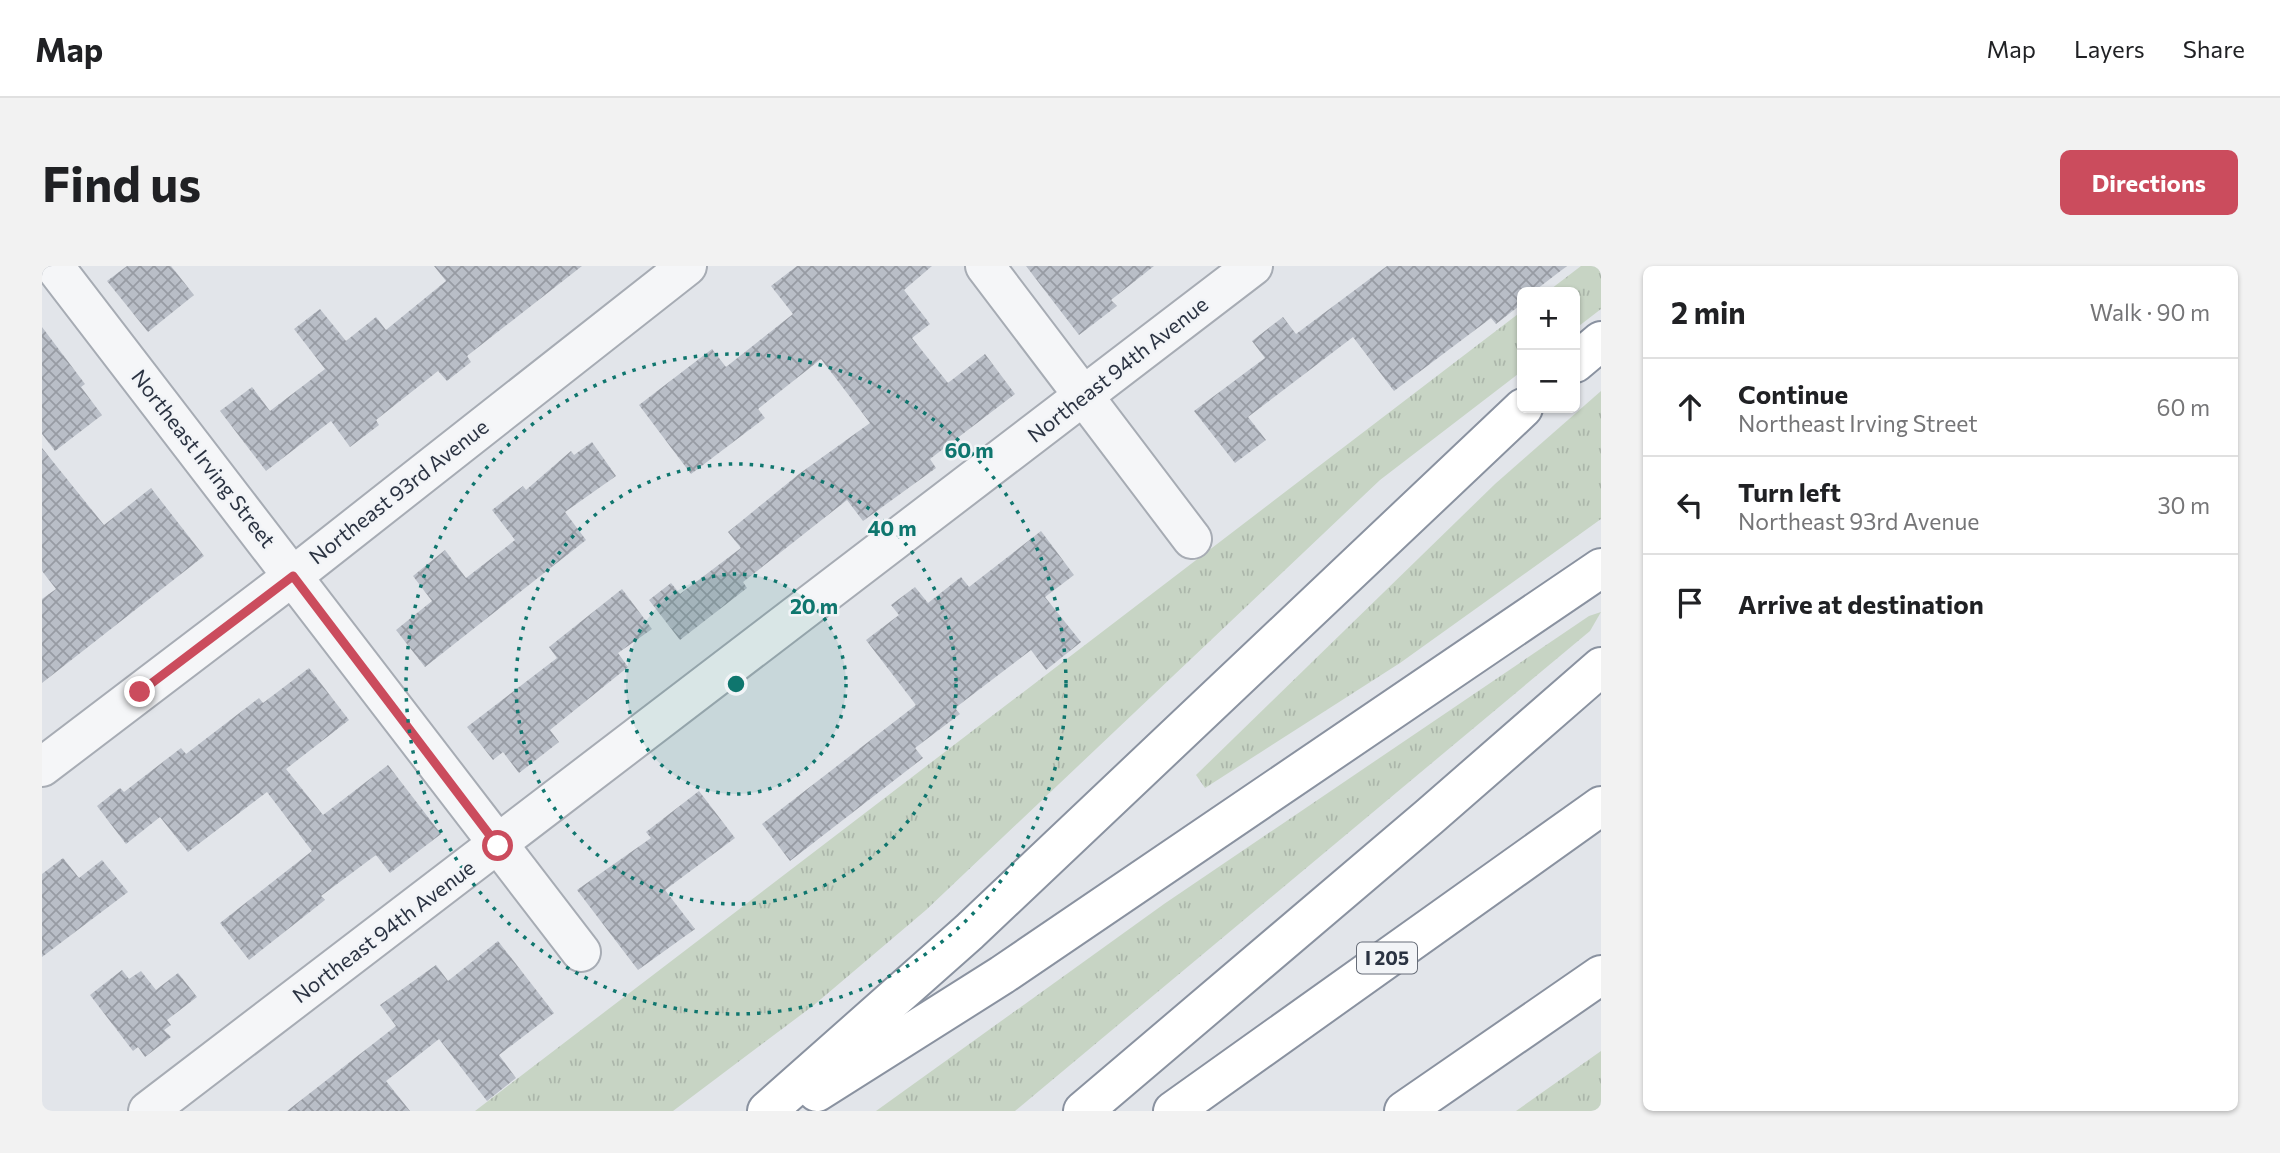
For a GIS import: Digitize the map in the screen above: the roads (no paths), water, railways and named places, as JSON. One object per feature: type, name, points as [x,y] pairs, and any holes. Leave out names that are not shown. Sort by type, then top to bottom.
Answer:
[{"type":"highway","points":[[1580,359],[1601,341]]},
{"type":"highway","points":[[767,1111],[979,923],[1518,413]]},
{"type":"highway","points":[[786,1111],[1002,975],[1601,568]]},
{"type":"highway","points":[[1083,1111],[1601,667]]},
{"type":"highway","name":"I 205","points":[[1173,1111],[1601,806]]},
{"type":"highway","points":[[1405,1111],[1601,975]]},
{"type":"street","name":"Northeast Irving Street","points":[[54,266],[581,952]]},
{"type":"street","name":"Northeast 93rd Avenue","points":[[42,767],[293,576],[687,266]]},
{"type":"street","points":[[985,266],[1192,540]]},
{"type":"street","name":"Northeast 94th Avenue","points":[[148,1111],[498,846],[1252,266]]}]
